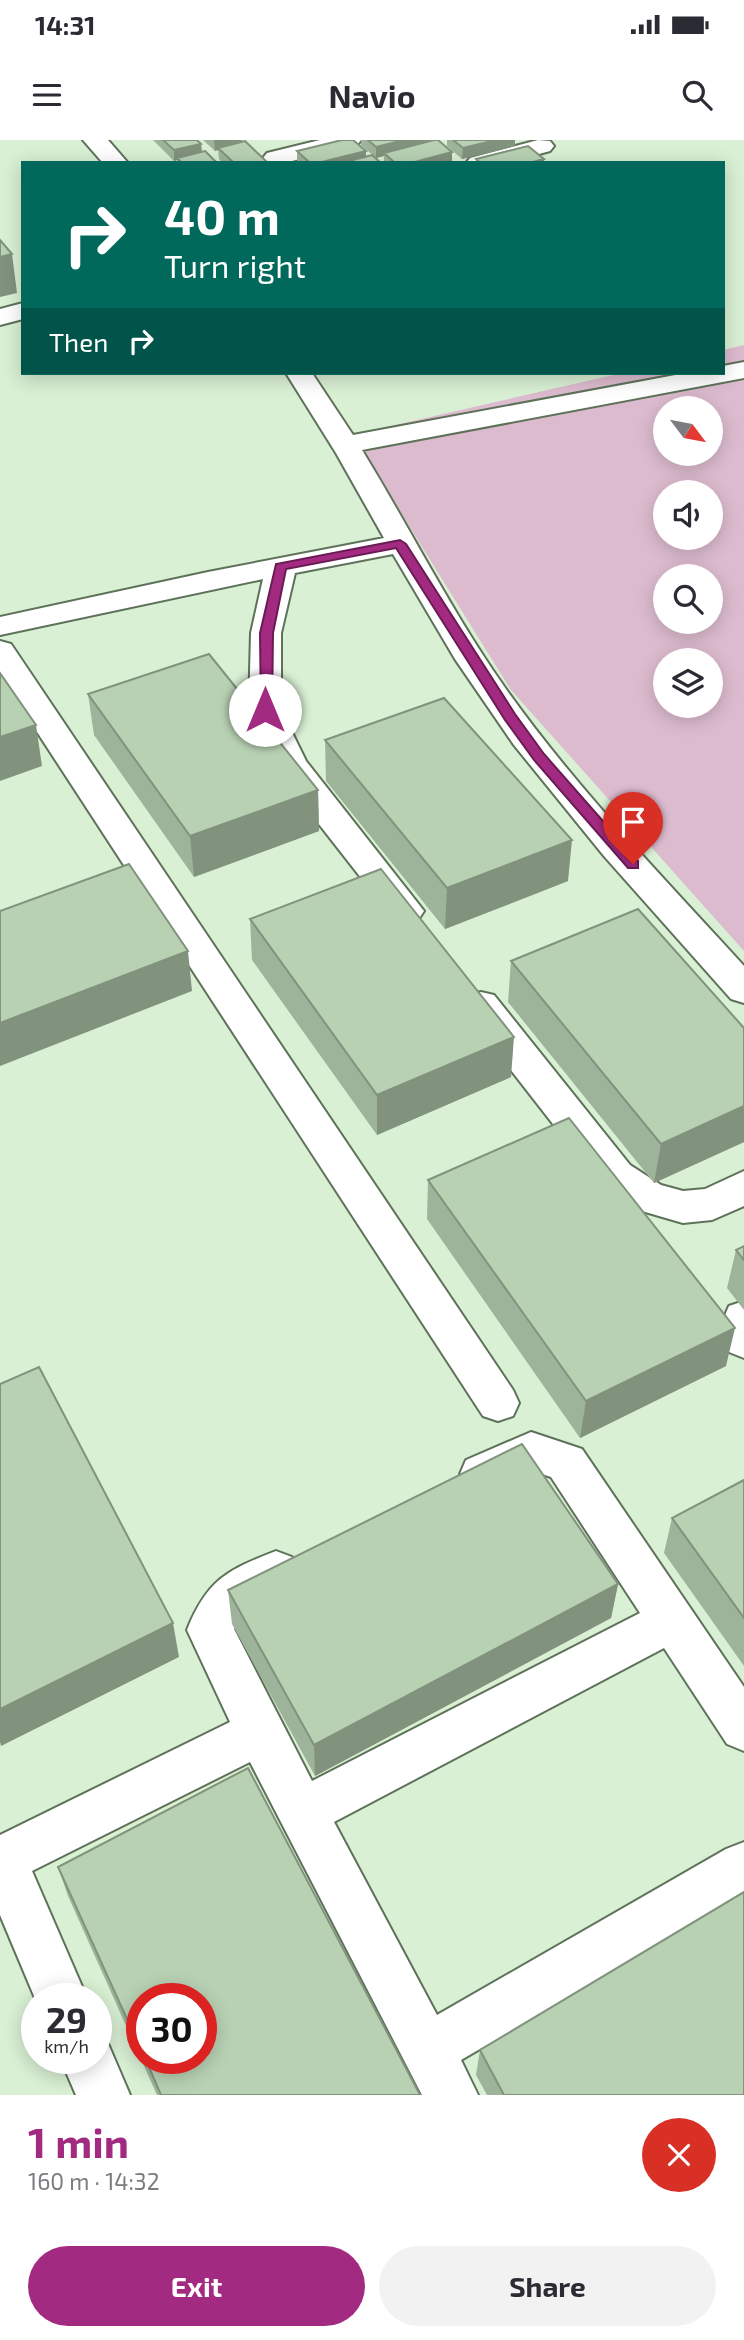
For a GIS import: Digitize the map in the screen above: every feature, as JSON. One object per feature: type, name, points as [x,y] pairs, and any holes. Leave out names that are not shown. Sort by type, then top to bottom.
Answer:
[{"type":"street","points":[[95,140],[114,161]]},
{"type":"street","points":[[255,140],[278,161],[349,140]]},
{"type":"street","points":[[484,161],[538,143],[560,161]]},
{"type":"street","points":[[0,317],[21,312]]},
{"type":"street","points":[[725,374],[744,370]]},
{"type":"street","points":[[300,375],[400,544],[495,697],[539,757],[744,990]]},
{"type":"street","points":[[344,445],[717,375]]},
{"type":"street","points":[[0,626],[400,544]]},
{"type":"street","points":[[281,567],[266,633],[253,714],[428,938]]},
{"type":"street","points":[[0,651],[89,762],[498,1404]]},
{"type":"street","points":[[462,982],[616,1176],[649,1198],[683,1207],[712,1204],[744,1187]]},
{"type":"street","points":[[744,1318],[744,1340]]},
{"type":"street","points":[[444,1492],[531,1451],[566,1463],[668,1590],[744,1728]]},
{"type":"street","points":[[308,1557],[233,1593],[216,1613],[210,1630],[260,1732],[451,2095]]},
{"type":"street","points":[[302,1812],[668,1590]]},
{"type":"street","points":[[54,1983],[1,1861],[260,1732]]},
{"type":"street","points":[[427,2050],[744,1867]]},
{"type":"street","points":[[94,2074],[103,2095]]},
{"type":"shaded area","points":[[744,345],[744,951],[511,690],[358,444],[360,433],[613,375],[725,375],[725,350]]},
{"type":"building","points":[[163,140],[197,140],[201,144],[174,150]]},
{"type":"building","points":[[342,140],[353,140],[366,151],[326,161],[308,161],[297,151]]},
{"type":"building","points":[[368,140],[404,140],[376,147]]},
{"type":"building","points":[[434,140],[438,140],[452,152],[418,161],[393,161],[384,153]]},
{"type":"building","points":[[453,140],[496,140],[463,148]]},
{"type":"building","points":[[245,141],[266,161],[232,161],[218,148]]},
{"type":"building","points":[[528,146],[544,159],[478,161],[476,159]]},
{"type":"building","points":[[205,151],[215,161],[180,161],[177,158]]},
{"type":"building","points":[[372,155],[379,161],[349,161]]},
{"type":"building","points":[[0,240],[12,254],[0,257]]},
{"type":"building","points":[[209,654],[318,790],[190,836],[88,694]]},
{"type":"building","points":[[0,673],[36,725],[0,737]]},
{"type":"building","points":[[444,698],[572,840],[447,888],[325,740]]},
{"type":"building","points":[[129,864],[188,951],[0,1023],[0,911]]},
{"type":"building","points":[[381,869],[514,1037],[377,1095],[250,919]]},
{"type":"building","points":[[638,909],[744,1028],[744,1106],[661,1144],[511,961]]},
{"type":"building","points":[[569,1118],[735,1328],[586,1401],[428,1180]]},
{"type":"building","points":[[744,1246],[744,1260],[736,1250]]},
{"type":"building","points":[[39,1367],[173,1623],[0,1709],[0,1384]]},
{"type":"building","points":[[522,1444],[618,1584],[314,1745],[228,1590]]},
{"type":"building","points":[[744,1480],[744,1618],[672,1518]]},
{"type":"building","points":[[248,1768],[420,2095],[161,2095],[152,2074],[217,2074],[217,1983],[126,1983],[126,2017],[58,1867]]},
{"type":"building","points":[[744,1892],[744,2095],[504,2095],[480,2050]]},
{"type":"route","points":[[265,710],[266,633],[281,567],[400,544],[495,697],[539,757],[633,864]]}]
